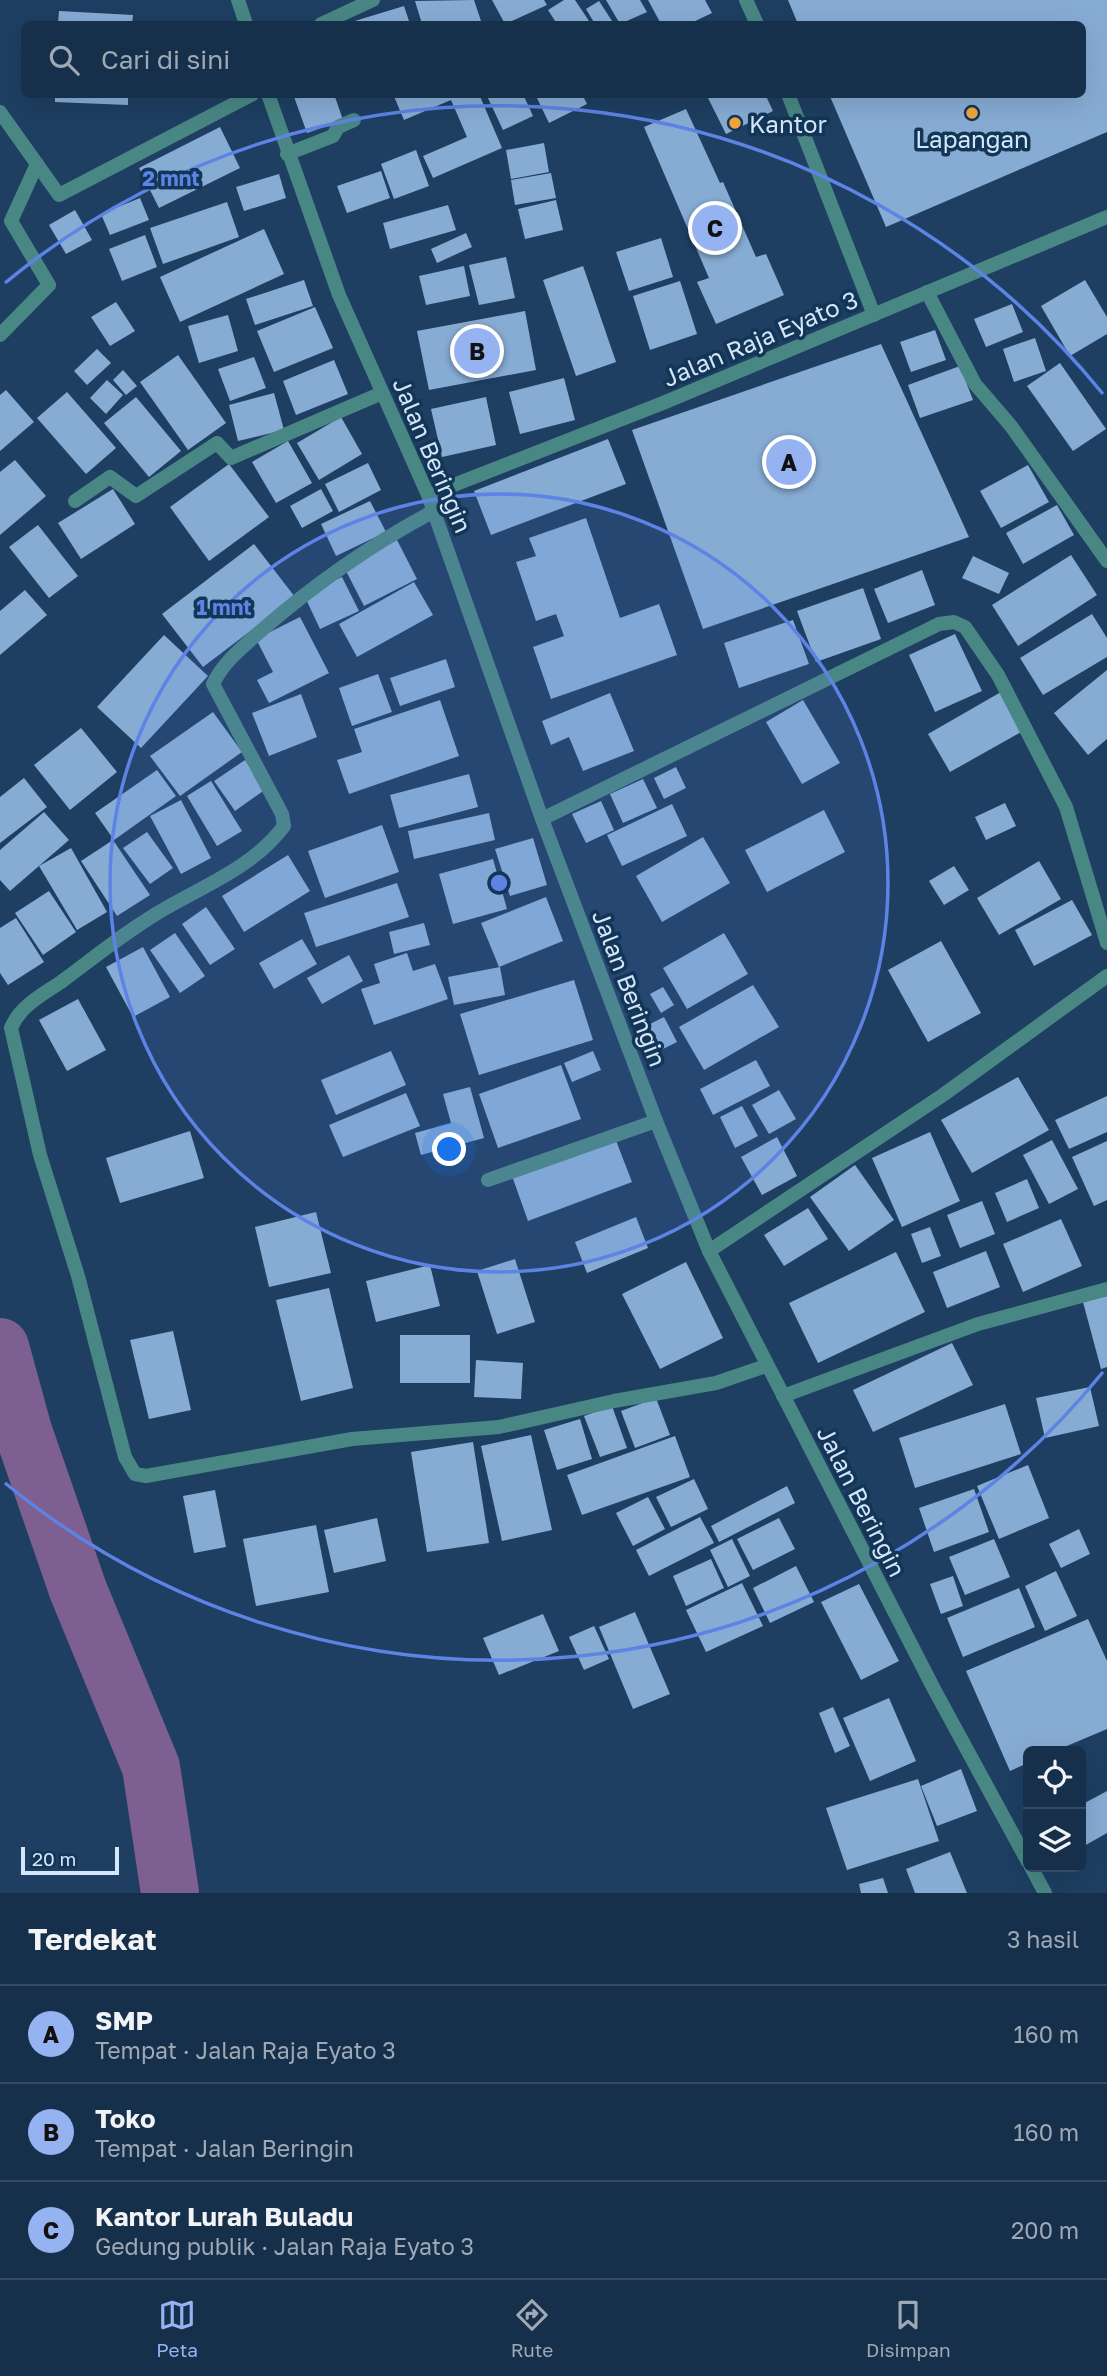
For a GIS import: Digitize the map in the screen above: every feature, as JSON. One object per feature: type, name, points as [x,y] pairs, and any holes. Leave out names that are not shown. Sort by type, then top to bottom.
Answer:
[{"type":"street","points":[[238,0],[245,21]]},
{"type":"street","points":[[328,21],[373,0]]},
{"type":"street","points":[[746,0],[756,21]]},
{"type":"street","points":[[0,112],[59,195],[245,98]]},
{"type":"street","name":"Jalan Beringin","points":[[269,98],[338,295],[428,495],[542,819],[656,1121],[709,1251],[934,1689],[1023,1854]]},
{"type":"street","points":[[790,98],[874,315]]},
{"type":"street","points":[[287,154],[332,136],[338,127],[354,120]]},
{"type":"street","points":[[0,335],[49,285],[11,221],[37,164]]},
{"type":"street","name":"Jalan Raja Eyato 3","points":[[428,495],[663,403],[1107,217]]},
{"type":"street","points":[[927,292],[975,384],[1011,426],[1107,561]]},
{"type":"street","points":[[75,500],[110,477],[136,496],[217,443],[232,458],[382,393]]},
{"type":"street","points":[[434,511],[380,540],[303,594],[233,656],[218,673],[213,684],[282,814],[284,827],[270,844],[223,878],[164,909],[20,1012],[11,1028],[40,1155],[78,1276],[125,1457],[135,1474],[146,1476],[352,1439],[488,1429],[614,1401],[716,1383],[766,1366]]},
{"type":"street","points":[[542,819],[939,624],[954,622],[965,627],[998,674],[1066,807],[1107,943]]},
{"type":"street","points":[[709,1251],[943,1095],[1107,976]]},
{"type":"street","points":[[488,1180],[656,1121]]},
{"type":"street","points":[[783,1396],[978,1324],[1107,1289]]},
{"type":"street","name":"Jalan Beringin","points":[[1033,1872],[1045,1893]]},
{"type":"building","points":[[474,0],[481,21],[421,21],[415,1]]},
{"type":"building","points":[[492,0],[544,0],[547,5],[512,21],[503,21]]},
{"type":"building","points":[[564,0],[575,0],[589,21],[555,21],[548,10]]},
{"type":"building","points":[[606,0],[640,0],[647,12],[627,21],[618,21]]},
{"type":"building","points":[[648,0],[705,0],[712,13],[695,21],[659,21]]},
{"type":"building","name":"Lapangan","points":[[788,0],[1107,0],[1107,132],[886,227],[831,98],[1086,98],[1086,21],[797,21]]},
{"type":"building","points":[[599,1],[612,21],[593,21],[586,9]]},
{"type":"building","points":[[404,6],[409,21],[355,21]]},
{"type":"building","points":[[59,11],[133,15],[132,21],[58,21]]},
{"type":"building","points":[[55,98],[128,98],[128,105],[55,102]]},
{"type":"building","points":[[294,98],[335,98],[343,120],[307,133]]},
{"type":"building","points":[[395,98],[481,98],[502,148],[433,178],[423,156],[467,137],[451,100],[404,120]]},
{"type":"building","points":[[488,98],[525,98],[533,116],[503,130]]},
{"type":"building","points":[[537,98],[584,98],[587,104],[549,123]]},
{"type":"building","name":"Kantor","points":[[708,98],[767,98],[773,111],[726,134]]},
{"type":"building","points":[[686,109],[720,183],[723,182],[756,257],[766,254],[784,295],[716,324],[697,282],[709,278],[644,127]]},
{"type":"building","points":[[220,127],[240,168],[159,208],[139,168]]},
{"type":"building","points":[[544,143],[549,172],[511,179],[506,150]]},
{"type":"building","points":[[416,150],[429,186],[394,199],[381,164]]},
{"type":"building","points":[[381,171],[390,198],[347,213],[337,186]]},
{"type":"building","points":[[551,173],[556,198],[515,205],[511,180]]},
{"type":"building","points":[[279,174],[286,198],[244,211],[236,187]]},
{"type":"building","points":[[140,198],[149,220],[110,235],[101,214]]},
{"type":"building","points":[[556,200],[563,230],[525,239],[518,209]]},
{"type":"building","points":[[227,202],[239,237],[163,264],[150,228]]},
{"type":"building","points":[[448,205],[456,230],[390,249],[383,223]]},
{"type":"building","points":[[75,210],[92,240],[66,254],[49,225]]},
{"type":"building","points":[[264,229],[284,274],[180,322],[160,277]]},
{"type":"building","points":[[466,233],[472,247],[437,263],[431,249]]},
{"type":"building","points":[[145,235],[157,267],[122,281],[109,249]]},
{"type":"building","points":[[661,238],[673,277],[629,291],[616,252]]},
{"type":"building","points":[[506,257],[515,298],[479,305],[469,265]]},
{"type":"building","points":[[464,266],[470,296],[426,305],[419,276]]},
{"type":"building","points":[[583,266],[616,362],[576,376],[543,280]]},
{"type":"building","points":[[304,280],[313,306],[255,325],[246,299]]},
{"type":"building","points":[[1085,280],[1107,317],[1107,334],[1070,356],[1041,306]]},
{"type":"building","points":[[680,281],[697,334],[650,350],[633,296]]},
{"type":"building","points":[[116,302],[135,331],[110,346],[91,317]]},
{"type":"building","points":[[1012,304],[1023,332],[986,347],[974,319]]},
{"type":"building","points":[[315,307],[333,348],[274,372],[257,331]]},
{"type":"building","points":[[525,311],[536,370],[429,390],[417,331]]},
{"type":"building","points":[[228,315],[238,351],[199,363],[188,326]]},
{"type":"building","points":[[935,330],[946,360],[911,372],[900,342]]},
{"type":"building","points":[[1035,338],[1046,371],[1014,382],[1003,349]]},
{"type":"building","points":[[881,344],[969,537],[703,629],[632,430]]},
{"type":"building","points":[[97,349],[111,363],[87,385],[74,371]]},
{"type":"building","points":[[178,355],[226,423],[188,450],[140,382]]},
{"type":"building","points":[[254,357],[266,388],[230,401],[218,369]]},
{"type":"building","points":[[334,360],[348,394],[296,415],[283,381]]},
{"type":"building","points":[[1060,363],[1106,429],[1073,451],[1027,386]]},
{"type":"building","points":[[960,366],[973,400],[920,418],[908,385]]},
{"type":"building","points":[[123,370],[137,386],[126,395],[113,380]]},
{"type":"building","points":[[564,378],[575,420],[520,434],[509,392]]},
{"type":"building","points":[[107,380],[123,395],[106,414],[90,398]]},
{"type":"building","points":[[6,390],[34,422],[0,451],[0,395]]},
{"type":"building","points":[[67,392],[116,448],[86,474],[37,418]]},
{"type":"building","points":[[274,393],[284,430],[238,441],[229,405]]},
{"type":"building","points":[[136,397],[181,451],[149,477],[104,423]]},
{"type":"building","points":[[486,397],[496,445],[442,457],[431,409]]},
{"type":"building","points":[[341,417],[362,454],[319,480],[297,443]]},
{"type":"building","points":[[608,439],[626,484],[491,535],[474,491]]},
{"type":"building","points":[[288,441],[312,483],[276,503],[252,462]]},
{"type":"building","points":[[15,460],[46,496],[0,535],[0,472]]},
{"type":"building","points":[[368,463],[381,490],[339,512],[325,484]]},
{"type":"building","points":[[229,464],[269,517],[209,561],[170,507]]},
{"type":"building","points":[[1028,465],[1049,502],[1001,528],[980,491]]},
{"type":"building","points":[[113,489],[135,524],[81,559],[58,523]]},
{"type":"building","points":[[321,489],[333,511],[302,528],[290,506]]},
{"type":"building","points":[[370,501],[386,532],[336,556],[321,524]]},
{"type":"building","points":[[1057,505],[1074,535],[1023,564],[1006,533]]},
{"type":"building","points":[[586,518],[620,618],[659,604],[677,655],[551,699],[533,647],[564,636],[556,614],[536,621],[516,562],[536,556],[529,538]]},
{"type":"building","points":[[38,525],[78,576],[49,598],[9,547]]},
{"type":"building","points":[[397,540],[417,579],[364,606],[344,567]]},
{"type":"building","points":[[254,544],[295,597],[203,667],[162,614]]},
{"type":"building","points":[[1071,555],[1097,595],[1018,646],[992,605]]},
{"type":"building","points":[[973,556],[1009,573],[999,594],[962,578]]},
{"type":"building","points":[[922,570],[935,605],[888,623],[874,589]]},
{"type":"building","points":[[342,577],[359,611],[320,629],[304,595]]},
{"type":"building","points":[[414,582],[433,615],[357,657],[339,624]]},
{"type":"building","points":[[863,588],[881,639],[816,662],[797,611]]},
{"type":"building","points":[[25,590],[47,615],[0,655],[0,611]]},
{"type":"building","points":[[1092,614],[1107,638],[1107,657],[1043,695],[1020,658]]},
{"type":"building","points":[[300,617],[329,673],[269,703],[257,680],[273,672],[256,639]]},
{"type":"building","points":[[793,620],[809,664],[739,688],[724,643]]},
{"type":"building","points":[[955,634],[982,691],[935,712],[909,655]]},
{"type":"building","points":[[164,635],[208,676],[141,748],[97,707]]},
{"type":"building","points":[[446,659],[455,687],[400,706],[390,678]]},
{"type":"building","points":[[1107,670],[1107,739],[1088,755],[1054,713]]},
{"type":"building","points":[[378,674],[392,712],[352,726],[339,688]]},
{"type":"building","points":[[1001,692],[1023,731],[950,772],[928,734]]},
{"type":"building","points":[[610,693],[634,751],[583,771],[569,737],[551,745],[542,721]]},
{"type":"building","points":[[301,694],[317,737],[269,756],[252,713]]},
{"type":"building","points":[[440,700],[459,756],[349,794],[337,760],[362,752],[354,729]]},
{"type":"building","points":[[803,700],[840,763],[802,784],[766,722]]},
{"type":"building","points":[[213,712],[242,752],[180,796],[150,756]]},
{"type":"building","points":[[81,728],[117,772],[70,810],[34,765]]},
{"type":"building","points":[[245,760],[266,789],[235,811],[214,781]]},
{"type":"building","points":[[676,767],[686,788],[664,799],[654,778]]},
{"type":"building","points":[[157,770],[176,796],[114,840],[95,813]]},
{"type":"building","points":[[469,774],[478,807],[399,828],[390,795]]},
{"type":"building","points":[[24,778],[47,807],[0,843],[0,797]]},
{"type":"building","points":[[643,779],[657,808],[623,823],[610,794]]},
{"type":"building","points":[[211,781],[242,831],[217,846],[187,796]]},
{"type":"building","points":[[181,800],[211,858],[181,874],[150,816]]},
{"type":"building","points":[[601,801],[614,830],[586,843],[572,814]]},
{"type":"building","points":[[1005,803],[1016,826],[986,840],[975,817]]},
{"type":"building","points":[[672,804],[687,836],[622,866],[607,835]]},
{"type":"building","points":[[824,810],[845,852],[767,892],[745,850]]},
{"type":"building","points":[[44,812],[69,840],[10,891],[0,880],[0,850]]},
{"type":"building","points":[[489,813],[495,840],[414,859],[408,831]]},
{"type":"building","points":[[382,825],[399,872],[325,898],[308,851]]},
{"type":"building","points":[[147,832],[173,868],[150,884],[123,848]]},
{"type":"building","points":[[703,837],[730,883],[662,922],[636,876]]},
{"type":"building","points":[[533,838],[547,885],[510,896],[495,849]]},
{"type":"building","points":[[113,840],[150,895],[117,916],[81,861]]},
{"type":"building","points":[[71,848],[107,912],[77,930],[39,866]]},
{"type":"building","points":[[288,855],[310,891],[244,932],[222,896]]},
{"type":"building","points":[[493,859],[507,909],[453,924],[439,874]]},
{"type":"building","points":[[1039,861],[1061,899],[999,935],[977,898]]},
{"type":"building","points":[[954,866],[969,890],[944,905],[929,881]]},
{"type":"building","points":[[397,883],[409,917],[316,947],[304,913]]},
{"type":"building","points":[[49,891],[76,932],[43,955],[15,913]]},
{"type":"building","points":[[546,897],[563,941],[499,967],[481,923]]},
{"type":"building","points":[[1072,900],[1092,935],[1034,966],[1015,930]]},
{"type":"building","points":[[206,907],[235,949],[210,965],[182,924]]},
{"type":"building","points":[[16,918],[44,962],[8,985],[0,973],[0,928]]},
{"type":"building","points":[[424,923],[430,945],[394,954],[389,932]]},
{"type":"building","points":[[175,933],[205,976],[180,993],[150,950]]},
{"type":"building","points":[[724,933],[748,974],[687,1009],[663,968]]},
{"type":"building","points":[[302,939],[317,964],[274,989],[259,963]]},
{"type":"building","points":[[941,941],[981,1013],[928,1042],[888,970]]},
{"type":"building","points":[[143,947],[170,997],[133,1017],[106,967]]},
{"type":"building","points":[[407,953],[413,971],[435,964],[448,999],[374,1025],[361,989],[380,983],[374,964]]},
{"type":"building","points":[[349,955],[363,981],[322,1004],[307,978]]},
{"type":"building","points":[[500,967],[505,995],[454,1005],[448,977]]},
{"type":"building","points":[[574,980],[593,1040],[479,1075],[460,1014]]},
{"type":"building","points":[[753,985],[779,1027],[704,1070],[679,1027]]},
{"type":"building","points":[[663,987],[674,1005],[661,1013],[650,994]]},
{"type":"building","points":[[78,999],[106,1050],[67,1071],[39,1020]]},
{"type":"building","points":[[664,1017],[677,1042],[661,1050],[648,1025]]},
{"type":"building","points":[[391,1051],[406,1085],[336,1115],[321,1080]]},
{"type":"building","points":[[593,1051],[601,1070],[572,1082],[564,1063]]},
{"type":"building","points":[[756,1060],[770,1086],[713,1115],[700,1089]]},
{"type":"building","points":[[561,1065],[581,1119],[498,1148],[479,1094]]},
{"type":"building","points":[[1018,1077],[1049,1130],[972,1173],[941,1120]]},
{"type":"building","points":[[470,1087],[484,1138],[421,1155],[415,1133],[451,1123],[443,1094]]},
{"type":"building","points":[[779,1090],[796,1119],[769,1134],[752,1105]]},
{"type":"building","points":[[406,1093],[420,1126],[343,1157],[329,1125]]},
{"type":"building","points":[[1107,1096],[1107,1132],[1069,1149],[1055,1120]]},
{"type":"building","points":[[742,1106],[758,1136],[735,1148],[720,1117]]},
{"type":"building","points":[[190,1131],[204,1178],[120,1203],[106,1158]]},
{"type":"building","points":[[930,1132],[960,1201],[902,1227],[872,1158]]},
{"type":"building","points":[[777,1137],[797,1176],[762,1195],[741,1157]]},
{"type":"building","points":[[615,1138],[632,1182],[528,1221],[512,1176]]},
{"type":"building","points":[[1052,1140],[1078,1189],[1049,1204],[1023,1155]]},
{"type":"building","points":[[1107,1141],[1107,1200],[1094,1206],[1072,1157]]},
{"type":"building","points":[[855,1165],[894,1220],[849,1251],[810,1197]]},
{"type":"building","points":[[1027,1179],[1039,1208],[1007,1222],[995,1193]]},
{"type":"building","points":[[982,1201],[995,1234],[960,1248],[947,1215]]},
{"type":"building","points":[[808,1208],[828,1239],[784,1266],[764,1235]]},
{"type":"building","points":[[316,1212],[331,1273],[269,1287],[255,1227]]},
{"type":"building","points":[[636,1217],[648,1248],[587,1273],[575,1242]]},
{"type":"building","points":[[1061,1219],[1082,1266],[1023,1292],[1003,1244]]},
{"type":"building","points":[[930,1227],[941,1256],[922,1263],[911,1234]]},
{"type":"building","points":[[986,1251],[1000,1287],[947,1308],[933,1272]]},
{"type":"building","points":[[896,1252],[925,1312],[818,1363],[789,1303]]},
{"type":"building","points":[[515,1259],[535,1322],[497,1334],[477,1271]]},
{"type":"building","points":[[686,1262],[723,1338],[660,1369],[622,1294]]},
{"type":"building","points":[[430,1265],[440,1306],[376,1322],[366,1281]]},
{"type":"building","points":[[329,1288],[353,1388],[301,1401],[276,1300]]},
{"type":"building","points":[[1107,1296],[1107,1367],[1101,1369],[1083,1302]]},
{"type":"building","points":[[173,1331],[191,1410],[149,1419],[130,1340]]},
{"type":"building","points":[[400,1335],[470,1335],[470,1383],[400,1383]]},
{"type":"building","points":[[952,1343],[973,1385],[873,1432],[853,1390]]},
{"type":"building","points":[[476,1360],[523,1363],[521,1399],[474,1397]]},
{"type":"building","points":[[1090,1387],[1099,1426],[1045,1438],[1036,1398]]},
{"type":"building","points":[[656,1398],[670,1435],[635,1448],[621,1411]]},
{"type":"building","points":[[1005,1404],[1021,1454],[915,1488],[899,1438]]},
{"type":"building","points":[[612,1406],[627,1448],[600,1457],[584,1416]]},
{"type":"building","points":[[580,1419],[592,1459],[557,1470],[544,1430]]},
{"type":"building","points":[[531,1435],[552,1530],[502,1541],[481,1446]]},
{"type":"building","points":[[675,1436],[690,1477],[582,1515],[567,1475]]},
{"type":"building","points":[[473,1442],[489,1543],[427,1552],[411,1452]]},
{"type":"building","points":[[1028,1465],[1049,1518],[999,1539],[977,1486]]},
{"type":"building","points":[[694,1479],[708,1509],[671,1527],[656,1497]]},
{"type":"building","points":[[787,1486],[795,1503],[719,1542],[711,1526]]},
{"type":"building","points":[[974,1489],[989,1532],[934,1552],[919,1508]]},
{"type":"building","points":[[215,1490],[226,1547],[194,1553],[183,1496]]},
{"type":"building","points":[[648,1497],[665,1529],[633,1546],[616,1513]]},
{"type":"building","points":[[700,1517],[714,1543],[649,1576],[636,1550]]},
{"type":"building","points":[[377,1518],[386,1561],[334,1573],[324,1530]]},
{"type":"building","points":[[779,1518],[795,1549],[753,1570],[737,1539]]},
{"type":"building","points":[[316,1525],[329,1592],[256,1606],[243,1539]]},
{"type":"building","points":[[1079,1529],[1090,1554],[1061,1568],[1049,1544]]},
{"type":"building","points":[[732,1539],[750,1576],[728,1587],[710,1550]]},
{"type":"building","points":[[994,1539],[1010,1577],[965,1595],[949,1557]]},
{"type":"building","points":[[711,1559],[724,1588],[686,1606],[673,1576]]},
{"type":"building","points":[[796,1566],[814,1602],[770,1623],[753,1588]]},
{"type":"building","points":[[1056,1571],[1077,1616],[1045,1631],[1025,1586]]},
{"type":"building","points":[[953,1576],[963,1606],[941,1614],[930,1584]]},
{"type":"building","points":[[742,1583],[763,1626],[706,1652],[686,1610]]},
{"type":"building","points":[[859,1584],[899,1661],[861,1680],[821,1602]]},
{"type":"building","points":[[1019,1588],[1035,1627],[963,1657],[947,1618]]},
{"type":"building","points":[[635,1612],[670,1694],[633,1709],[599,1627]]},
{"type":"building","points":[[543,1614],[559,1651],[499,1675],[483,1638]]},
{"type":"building","points":[[1088,1619],[1107,1661],[1107,1729],[1067,1746],[1023,1746],[1023,1765],[1010,1771],[966,1671]]},
{"type":"building","points":[[594,1626],[609,1659],[584,1670],[569,1637]]},
{"type":"building","points":[[889,1698],[916,1761],[870,1781],[843,1718]]},
{"type":"building","points":[[833,1707],[850,1746],[835,1753],[819,1713]]},
{"type":"building","points":[[961,1769],[977,1811],[937,1826],[921,1786]]},
{"type":"building","points":[[918,1779],[939,1841],[847,1870],[826,1808]]},
{"type":"building","points":[[1107,1791],[1107,1833],[1086,1845],[1086,1809],[1086,1802]]},
{"type":"building","points":[[950,1852],[967,1893],[915,1893],[906,1869]]},
{"type":"building","points":[[883,1878],[888,1893],[861,1893],[859,1884]]},
{"type":"waterway","points":[[0,1347],[23,1431],[78,1590],[151,1767],[170,1893]]},
{"type":"place","name":"Lapangan","points":[[972,113]]},
{"type":"place","name":"Kantor","points":[[735,123]]},
{"type":"place","name":"Kantor Lurah Buladu","points":[[715,228]]},
{"type":"place","name":"Toko","points":[[477,351]]},
{"type":"place","name":"SMP","points":[[789,462]]}]
